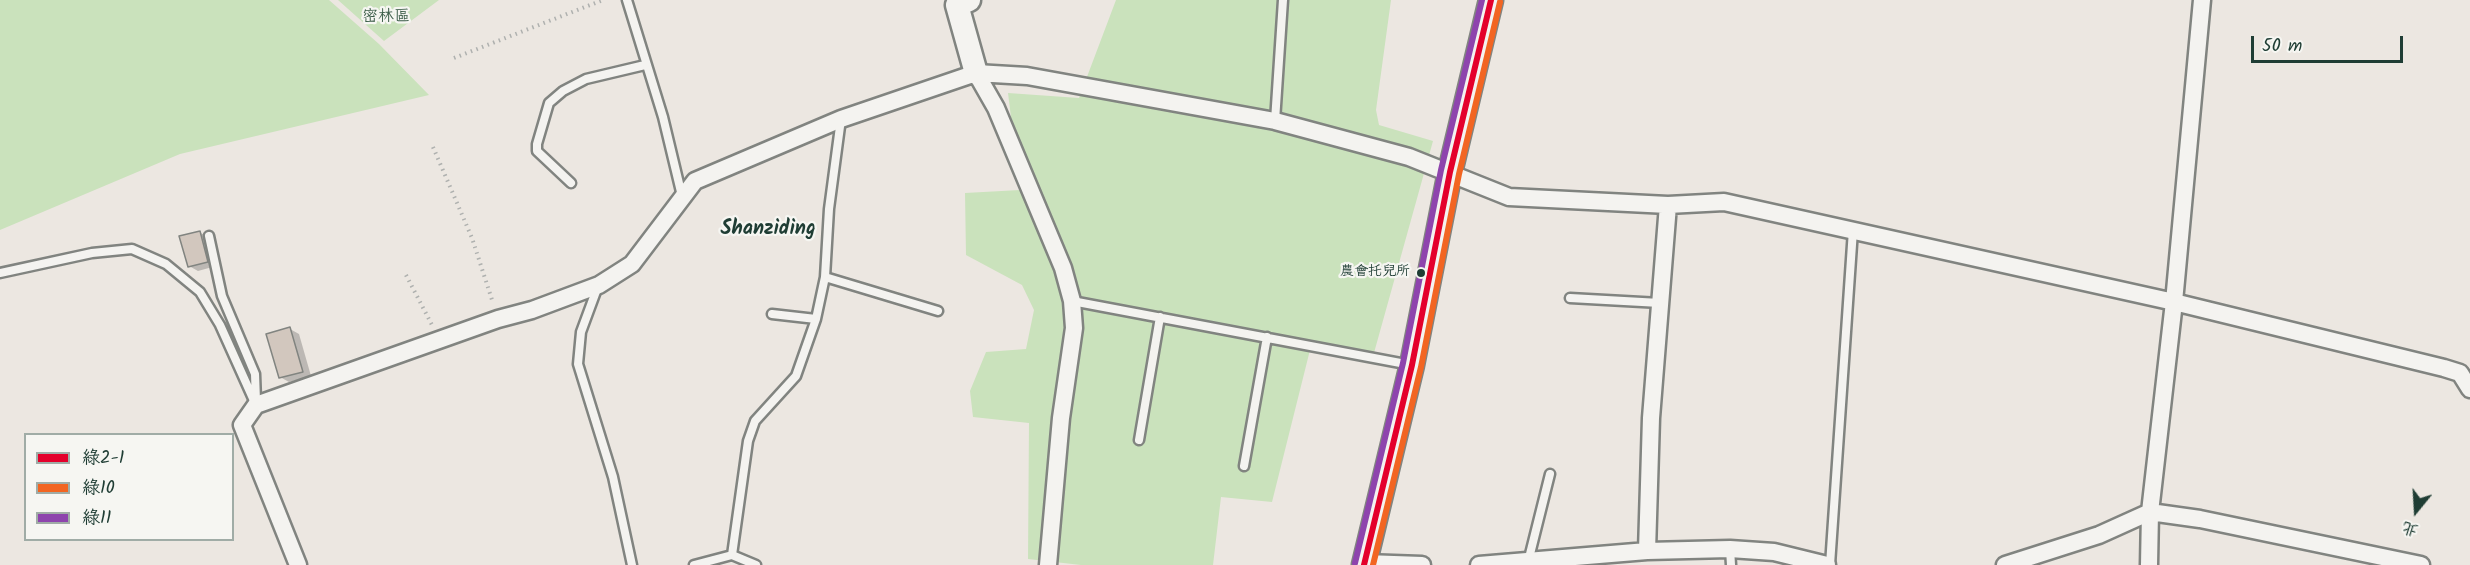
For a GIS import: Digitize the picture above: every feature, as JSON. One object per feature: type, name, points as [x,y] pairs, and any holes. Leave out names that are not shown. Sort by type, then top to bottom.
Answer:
[{"type":"main road","points":[[1365,564],[1412,365],[1450,172],[1491,0]]},
{"type":"main road","points":[[960,2],[976,73]]},
{"type":"street","points":[[2151,563],[2150,512],[2174,302],[2202,0]]},
{"type":"street","points":[[976,73],[996,108],[1063,268],[1072,301],[1074,328],[1061,418],[1048,565]]},
{"type":"street","points":[[298,565],[242,425],[256,405],[598,285],[632,264],[695,181],[841,119],[976,73],[1027,76],[1275,121],[1409,157],[1509,196],[1668,205],[1724,202],[2174,302],[2444,368],[2460,373],[2470,389]]},
{"type":"street","points":[[1647,550],[1652,418],[1668,205]]},
{"type":"street","points":[[2006,565],[2099,535],[2150,512],[2200,519],[2421,565]]},
{"type":"street","points":[[1479,565],[1647,550],[1731,557],[1774,552],[1829,565]]},
{"type":"street","points":[[1365,564],[1422,565]]},
{"type":"lane","points":[[627,0],[645,65],[663,117],[682,196]]},
{"type":"lane","points":[[1275,121],[1283,0]]},
{"type":"lane","points":[[571,183],[537,151],[549,103],[563,91],[586,79],[645,65]]},
{"type":"lane","points":[[732,555],[748,441],[755,421],[796,376],[816,319],[825,277],[829,209],[841,119]]},
{"type":"lane","points":[[1829,565],[1853,230]]},
{"type":"lane","points":[[209,236],[222,296],[255,374],[256,405]]},
{"type":"lane","points":[[0,273],[92,253],[132,249],[166,264],[200,292],[220,325],[256,405]]},
{"type":"lane","points":[[825,277],[938,311]]},
{"type":"lane","points":[[598,285],[581,332],[578,364],[613,477],[632,565]]},
{"type":"lane","points":[[1570,298],[1660,303]]},
{"type":"lane","points":[[1072,301],[1412,365]]},
{"type":"lane","points":[[772,314],[816,319]]},
{"type":"lane","points":[[1139,440],[1160,317]]},
{"type":"lane","points":[[1244,466],[1267,337]]},
{"type":"lane","points":[[1528,562],[1550,474]]},
{"type":"lane","points":[[694,565],[732,555],[756,565]]},
{"type":"path","points":[[454,58],[603,0]]},
{"type":"path","points":[[434,147],[472,238],[498,319]]},
{"type":"path","points":[[406,275],[439,339]]},
{"type":"green space","points":[[0,0],[329,0],[379,44],[429,95],[180,154],[0,230]]},
{"type":"green space","name":"密林區","points":[[338,0],[439,0],[384,41]]},
{"type":"green space","points":[[1116,0],[1391,0],[1376,110],[1379,125],[1433,141],[1372,360],[1311,346],[1272,502],[1221,497],[1213,565],[1081,565],[1028,559],[1029,423],[973,417],[970,391],[986,352],[1026,349],[1034,310],[1022,285],[966,255],[965,193],[1020,190],[1008,93],[1079,98]]},
{"type":"building","points":[[200,231],[208,262],[188,267],[179,236]]},
{"type":"building","points":[[290,327],[303,372],[279,378],[266,334]]},
{"type":"transit line","name":"綠11","points":[[1355,563],[1403,363],[1441,170],[1482,0]]},
{"type":"transit line","name":"綠2-1","points":[[1364,565],[1412,365],[1450,172],[1491,0]]},
{"type":"transit line","name":"綠10","points":[[1373,565],[1421,367],[1459,174],[1500,2]]},
{"type":"place","name":"農會托兒所","points":[[1421,273]]},
{"type":"district","name":"Shanziding","points":[[768,231]]}]
